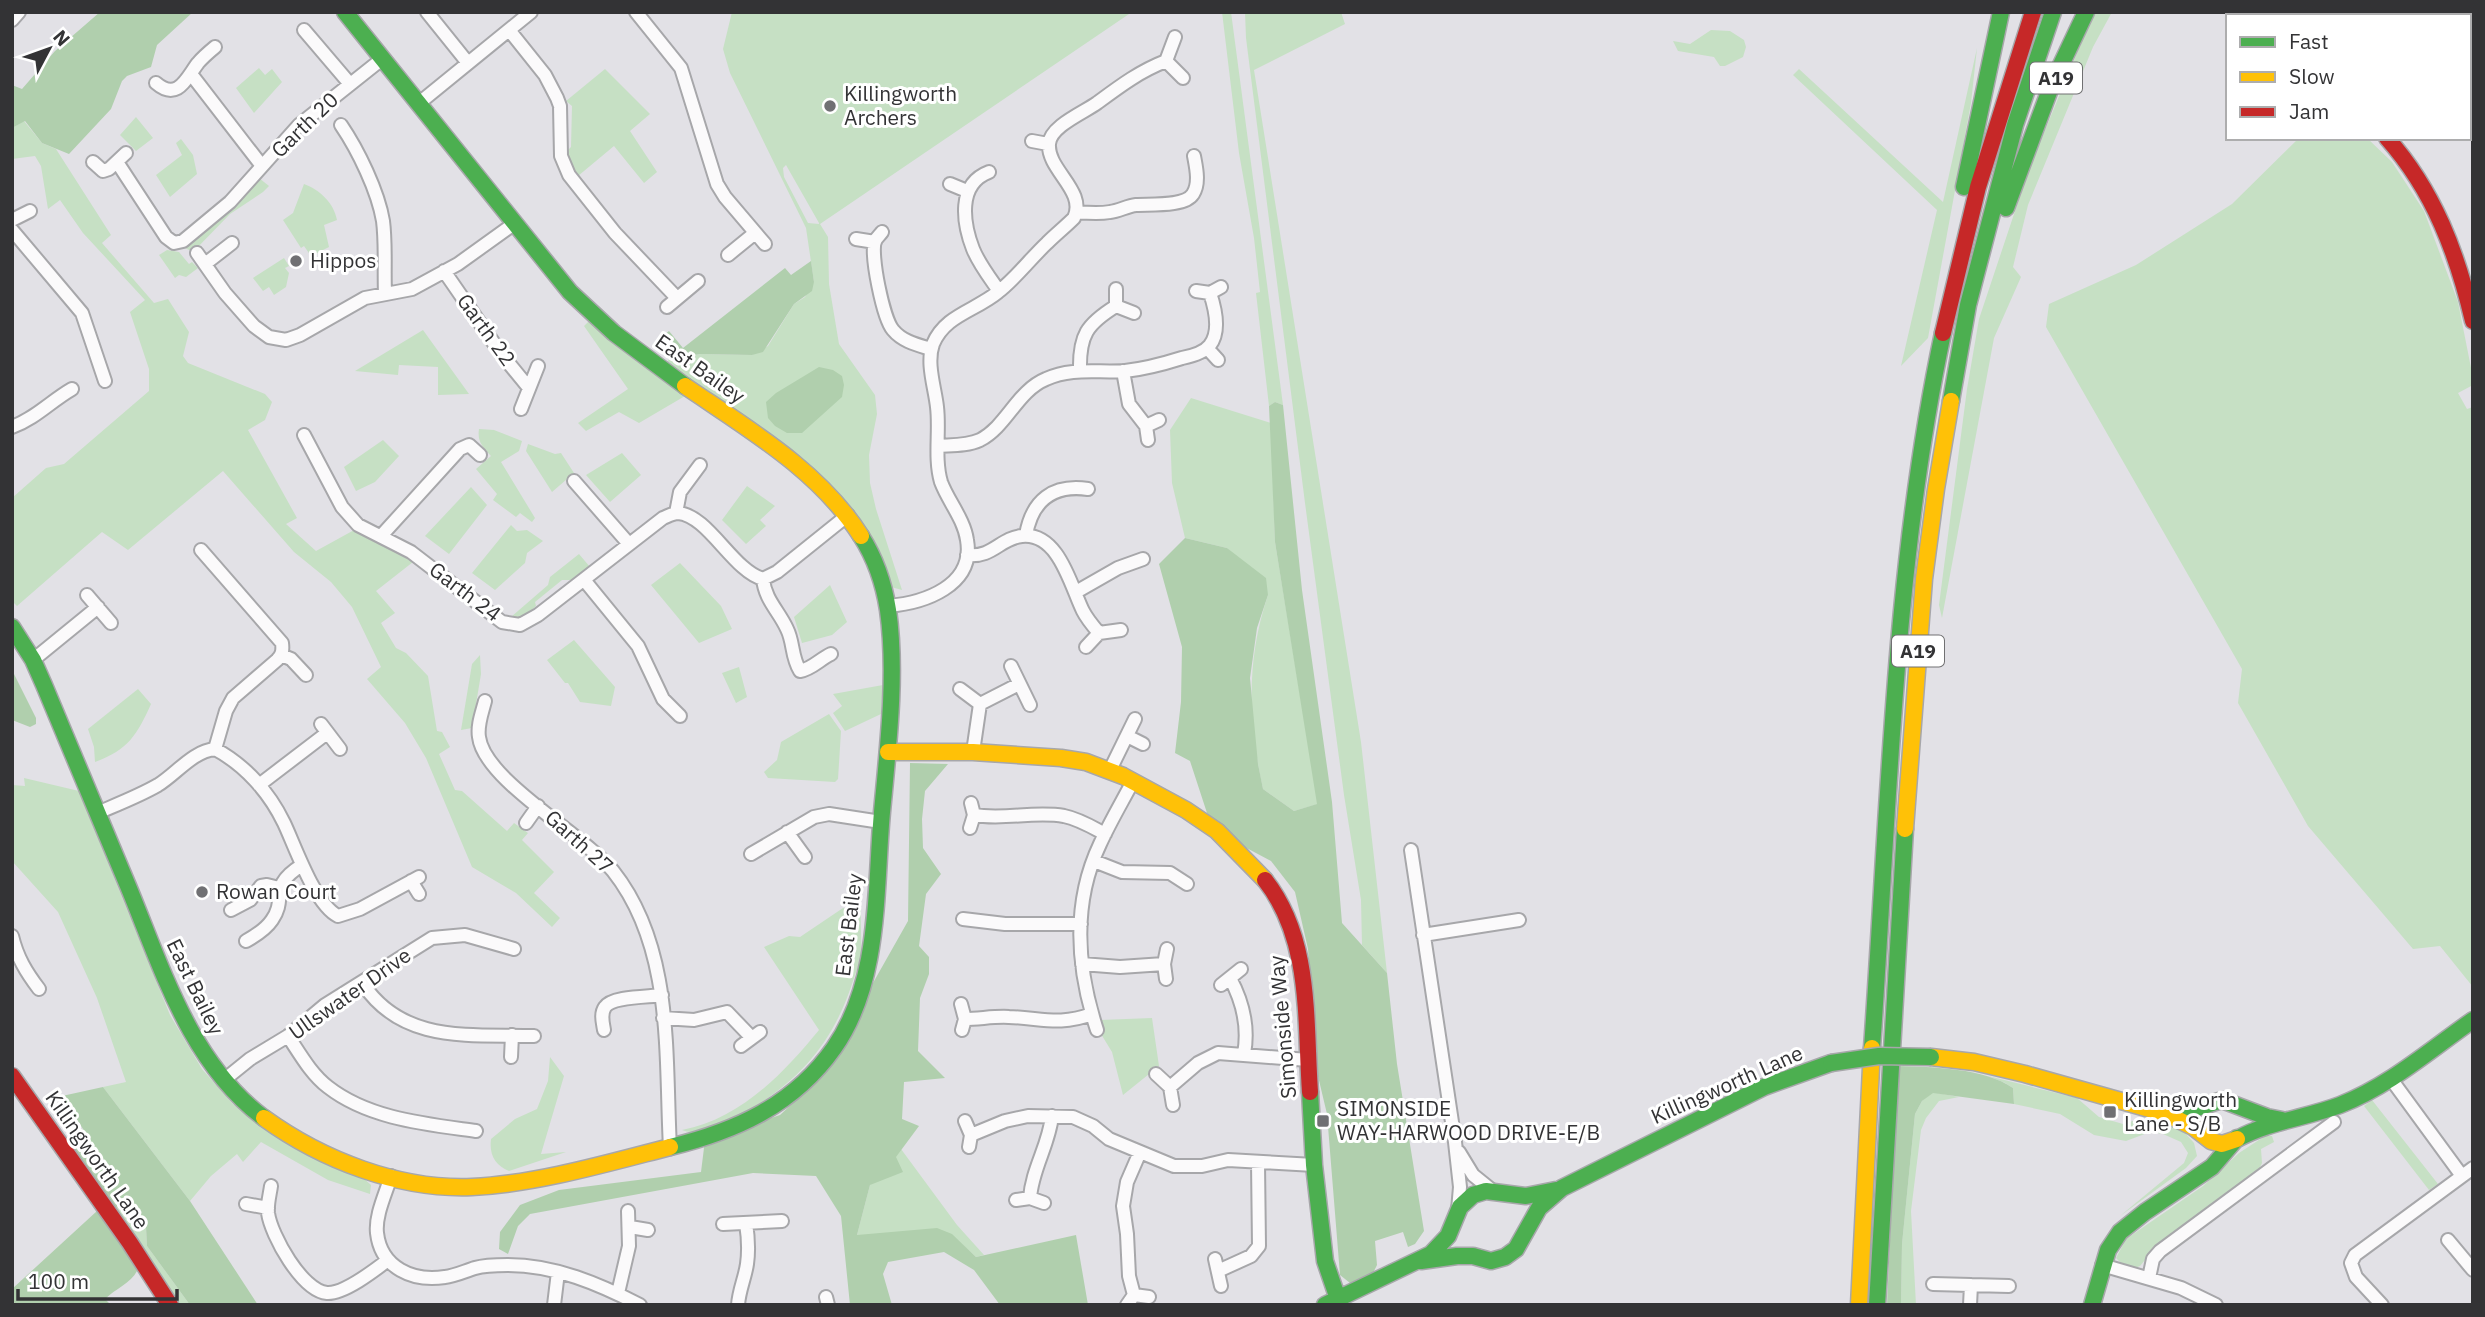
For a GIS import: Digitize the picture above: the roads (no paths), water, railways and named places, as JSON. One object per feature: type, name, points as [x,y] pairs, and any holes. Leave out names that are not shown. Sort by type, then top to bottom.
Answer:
[{"type":"main road","name":"East Bailey","points":[[12,627],[33,660],[186,1024],[224,1080],[255,1111],[305,1145],[342,1162],[419,1183],[462,1187],[501,1185],[670,1148],[733,1129],[768,1113],[795,1092],[818,1070],[838,1044],[852,1017],[868,967],[888,752],[893,643],[888,606],[874,560],[848,515],[810,474],[621,338],[570,292],[345,12]]},
{"type":"main road","name":"A19","points":[[1859,1305],[1867,1134],[1905,573],[1916,482],[1948,299],[1953,248],[2001,12]]},
{"type":"main road","name":"A19","points":[[1948,299],[1997,120],[2033,12]]},
{"type":"main road","name":"A19","points":[[1877,1305],[1899,910],[1924,579],[1936,489],[1968,305],[2012,137],[2053,12]]},
{"type":"main road","name":"A19","points":[[1968,305],[1983,276],[2038,122],[2072,38],[2087,12]]},
{"type":"main road","points":[[2388,140],[2404,156],[2433,203],[2464,280],[2473,321]]},
{"type":"main road","name":"Simonside Way","points":[[888,752],[973,752],[1061,758],[1110,770],[1186,810],[1217,831],[1245,856],[1277,895],[1297,939],[1303,980],[1314,1165],[1332,1302]]},
{"type":"main road","points":[[2164,1113],[2222,1144],[2282,1120],[2339,1105],[2391,1079],[2473,1020]]},
{"type":"main road","name":"Killingworth Lane","points":[[1562,1188],[1764,1087],[1831,1063],[1879,1056],[1931,1056],[1974,1062],[2164,1113]]},
{"type":"main road","name":"Killingworth Lane","points":[[12,1076],[130,1243],[170,1305]]},
{"type":"main road","points":[[2164,1113],[2188,1111],[2222,1100],[2282,1120]]},
{"type":"main road","points":[[2092,1305],[2102,1265],[2112,1242],[2120,1232],[2221,1159],[2238,1137],[2244,1126],[2244,1117],[2234,1103]]},
{"type":"main road","points":[[2201,1175],[2207,1158],[2206,1136],[2201,1120],[2203,1112],[2210,1104]]},
{"type":"main road","points":[[1332,1302],[1421,1261],[1444,1242],[1463,1203],[1474,1195],[1498,1193],[1531,1196],[1562,1188]]},
{"type":"main road","points":[[1421,1261],[1473,1256],[1491,1261],[1505,1257],[1516,1249],[1543,1203],[1562,1188]]},
{"type":"main road","points":[[1498,1193],[1511,1199],[1520,1209],[1524,1223],[1523,1233]]},
{"type":"main road","points":[[1457,1216],[1458,1240],[1473,1256]]},
{"type":"street","points":[[12,20],[19,12]]},
{"type":"street","points":[[427,12],[468,63]]},
{"type":"street","points":[[418,104],[531,12]]},
{"type":"street","points":[[636,12],[681,68],[717,184],[765,244]]},
{"type":"street","name":"Garth 20","points":[[304,30],[350,84]]},
{"type":"street","points":[[509,30],[545,75],[557,97],[560,106],[561,156],[569,175],[615,233],[677,298]]},
{"type":"street","points":[[1077,212],[1071,189],[1053,162],[1048,144],[1053,134],[1070,119],[1115,89],[1145,70],[1167,61],[1175,37]]},
{"type":"street","points":[[156,83],[162,89],[182,86],[198,63],[215,47]]},
{"type":"street","name":"Garth 20","points":[[93,162],[103,170],[109,169],[121,157],[166,237],[174,243],[190,237],[230,202],[299,125],[382,59]]},
{"type":"street","points":[[1167,61],[1183,78]]},
{"type":"street","name":"Garth 20","points":[[191,74],[262,166]]},
{"type":"street","points":[[341,125],[377,199],[383,221],[385,293]]},
{"type":"street","points":[[1032,141],[1048,144]]},
{"type":"street","points":[[1192,196],[1197,178],[1194,156]]},
{"type":"street","points":[[989,172],[972,182],[967,191],[965,219],[973,249],[999,291]]},
{"type":"street","points":[[950,184],[967,191]]},
{"type":"street","points":[[1077,212],[1110,212],[1133,205],[1177,202],[1192,196]]},
{"type":"street","points":[[1192,196],[1205,205]]},
{"type":"street","points":[[12,220],[30,211]]},
{"type":"street","points":[[888,606],[919,601],[943,592],[962,569],[967,555],[967,539],[940,478],[938,410],[930,362],[931,349],[951,320],[999,291],[1064,229],[1077,212]]},
{"type":"street","name":"Garth 22","points":[[232,243],[201,259],[254,326],[269,337],[286,340],[300,335],[365,298],[412,289],[458,264],[514,223]]},
{"type":"street","points":[[12,230],[82,313],[105,382]]},
{"type":"street","points":[[728,255],[755,233]]},
{"type":"street","points":[[856,239],[878,237],[882,307],[887,321],[899,337],[931,349]]},
{"type":"street","name":"Garth 22","points":[[444,271],[495,345],[529,388]]},
{"type":"street","points":[[667,307],[698,281]]},
{"type":"street","points":[[1115,289],[1116,306]]},
{"type":"street","points":[[938,446],[978,441],[994,428],[1017,401],[1045,379],[1080,370],[1123,371],[1160,365],[1194,355],[1207,348],[1212,343],[1216,321],[1216,290],[1196,290]]},
{"type":"street","points":[[1116,306],[1134,313]]},
{"type":"street","points":[[1080,370],[1088,327],[1096,318],[1116,306]]},
{"type":"street","points":[[1207,348],[1218,360]]},
{"type":"street","name":"Garth 22","points":[[521,409],[538,366]]},
{"type":"street","points":[[1123,371],[1129,404],[1146,426],[1148,440]]},
{"type":"street","points":[[12,427],[28,421],[72,388]]},
{"type":"street","points":[[1146,426],[1158,420]]},
{"type":"street","name":"Garth 24","points":[[303,435],[347,513],[358,525],[411,552],[502,622],[520,625],[538,615],[585,581],[629,544],[663,519],[676,513]]},
{"type":"street","points":[[381,536],[460,449],[468,445],[480,455]]},
{"type":"street","points":[[700,465],[680,492],[676,513],[687,515],[709,532],[752,576],[764,579],[777,572],[848,515]]},
{"type":"street","points":[[1027,535],[1030,517],[1038,504],[1071,480],[1088,489]]},
{"type":"street","points":[[574,481],[629,544]]},
{"type":"street","points":[[967,555],[980,556],[1013,538],[1027,535],[1044,541],[1058,557],[1083,611],[1099,633]]},
{"type":"street","points":[[201,550],[282,643],[281,655],[233,698],[215,749]]},
{"type":"street","points":[[1076,592],[1121,574],[1143,559]]},
{"type":"street","points":[[764,579],[769,603],[788,630],[793,659],[800,671],[831,654]]},
{"type":"street","points":[[585,581],[638,646],[663,699],[680,716]]},
{"type":"street","points":[[87,595],[111,623]]},
{"type":"street","points":[[33,660],[98,607]]},
{"type":"street","points":[[1086,647],[1099,633],[1121,630]]},
{"type":"street","points":[[281,655],[291,659],[306,675]]},
{"type":"street","points":[[1011,666],[1030,705]]},
{"type":"street","points":[[979,704],[1020,684]]},
{"type":"street","points":[[960,689],[979,704]]},
{"type":"street","name":"Garth 27","points":[[485,701],[479,739],[493,766],[600,856],[627,890],[648,933],[662,995],[670,1148]]},
{"type":"street","points":[[973,752],[979,704]]},
{"type":"street","points":[[1110,770],[1135,719]]},
{"type":"street","points":[[259,785],[324,728],[340,749]]},
{"type":"street","points":[[1127,736],[1143,744]]},
{"type":"street","points":[[97,813],[142,794],[162,783],[200,753],[215,749],[242,766],[259,785],[284,823],[302,865],[322,902],[331,912],[338,916],[359,909],[415,879],[419,894]]},
{"type":"street","points":[[1097,1030],[1087,1000],[1082,964],[1082,900],[1105,834],[1133,781]]},
{"type":"street","name":"Garth 27","points":[[526,823],[538,806]]},
{"type":"street","points":[[970,828],[972,809],[990,818],[1064,816],[1083,822],[1105,834]]},
{"type":"street","points":[[751,854],[814,817],[829,814],[881,822]]},
{"type":"street","points":[[787,832],[805,857]]},
{"type":"street","points":[[1411,850],[1455,1142],[1460,1187],[1457,1216]]},
{"type":"street","points":[[1170,873],[1175,859]]},
{"type":"street","points":[[1094,861],[1122,872],[1170,873],[1187,884]]},
{"type":"street","points":[[246,941],[272,920],[277,909],[279,888],[286,877],[302,865]]},
{"type":"street","points":[[231,910],[250,900],[261,886],[267,884],[279,888]]},
{"type":"street","points":[[981,921],[984,906]]},
{"type":"street","points":[[963,919],[1005,924],[1081,924]]},
{"type":"street","points":[[1423,935],[1519,920]]},
{"type":"street","points":[[485,938],[489,925]]},
{"type":"street","name":"Ullswater Drive","points":[[224,1080],[250,1059],[288,1037],[326,1005],[432,938],[466,934],[514,949]]},
{"type":"street","points":[[12,936],[15,956],[39,989]]},
{"type":"street","points":[[1166,979],[1164,964],[1167,948]]},
{"type":"street","points":[[1082,964],[1120,967],[1164,964]]},
{"type":"street","points":[[1241,969],[1225,981],[1241,997],[1245,1021],[1244,1054]]},
{"type":"street","points":[[363,984],[384,1009],[407,1024],[456,1033],[534,1036]]},
{"type":"street","points":[[604,1030],[604,1007],[612,1000],[662,995]]},
{"type":"street","points":[[961,1003],[964,1025],[1007,1016],[1055,1023],[1077,1020],[1092,1014]]},
{"type":"street","points":[[663,1018],[694,1020],[727,1012],[751,1038]]},
{"type":"street","points":[[511,1057],[512,1035]]},
{"type":"street","points":[[288,1037],[327,1087],[350,1102],[386,1115],[476,1131]]},
{"type":"street","points":[[1170,1087],[1207,1057],[1218,1052],[1308,1060]]},
{"type":"street","points":[[1156,1074],[1170,1087],[1173,1105]]},
{"type":"street","points":[[2382,1305],[2356,1278],[2351,1263],[2355,1255],[2467,1172],[2391,1079]]},
{"type":"street","points":[[449,1127],[452,1112]]},
{"type":"street","points":[[965,1121],[970,1141],[1005,1121],[1028,1116],[1073,1117],[1093,1126],[1110,1139],[1174,1166],[1202,1166],[1228,1160],[1314,1165]]},
{"type":"street","points":[[1030,1198],[1031,1184],[1050,1135],[1052,1116]]},
{"type":"street","points":[[2149,1278],[2153,1259],[2160,1251],[2334,1122]]},
{"type":"street","points":[[1455,1142],[1460,1156],[1473,1175],[1498,1193]]},
{"type":"street","points":[[2271,1147],[2280,1160]]},
{"type":"street","points":[[1140,1152],[1127,1182],[1123,1206],[1130,1300],[1149,1297]]},
{"type":"street","points":[[1222,1286],[1217,1265],[1251,1256],[1259,1246],[1258,1163]]},
{"type":"street","points":[[391,1176],[377,1232],[388,1260],[400,1271],[415,1278],[447,1277],[476,1261],[535,1267],[590,1280],[640,1305]]},
{"type":"street","points":[[271,1186],[268,1208],[271,1225],[306,1283],[332,1299],[388,1260]]},
{"type":"street","points":[[1016,1200],[1030,1198],[1044,1203]]},
{"type":"street","points":[[246,1204],[268,1208]]},
{"type":"street","points":[[618,1293],[629,1246],[628,1211]]},
{"type":"street","points":[[723,1224],[782,1221]]},
{"type":"street","points":[[738,1305],[739,1289],[747,1266],[746,1223]]},
{"type":"street","points":[[630,1227],[648,1230]]},
{"type":"street","points":[[2448,1240],[2473,1270]]},
{"type":"street","points":[[2102,1265],[2181,1288],[2216,1305]]},
{"type":"street","points":[[554,1305],[558,1272]]},
{"type":"street","points":[[1933,1284],[2009,1286]]},
{"type":"street","points":[[1970,1305],[1971,1285]]},
{"type":"place","name":"Killingworth Archers","points":[[830,106]]},
{"type":"place","name":"Hippos","points":[[296,261]]},
{"type":"place","name":"Rowan Court","points":[[202,892]]},
{"type":"place","name":"Killingworth Lane - S/B","points":[[2110,1112]]},
{"type":"place","name":"SIMONSIDE WAY-HARWOOD DRIVE-E/B","points":[[1323,1121]]}]
